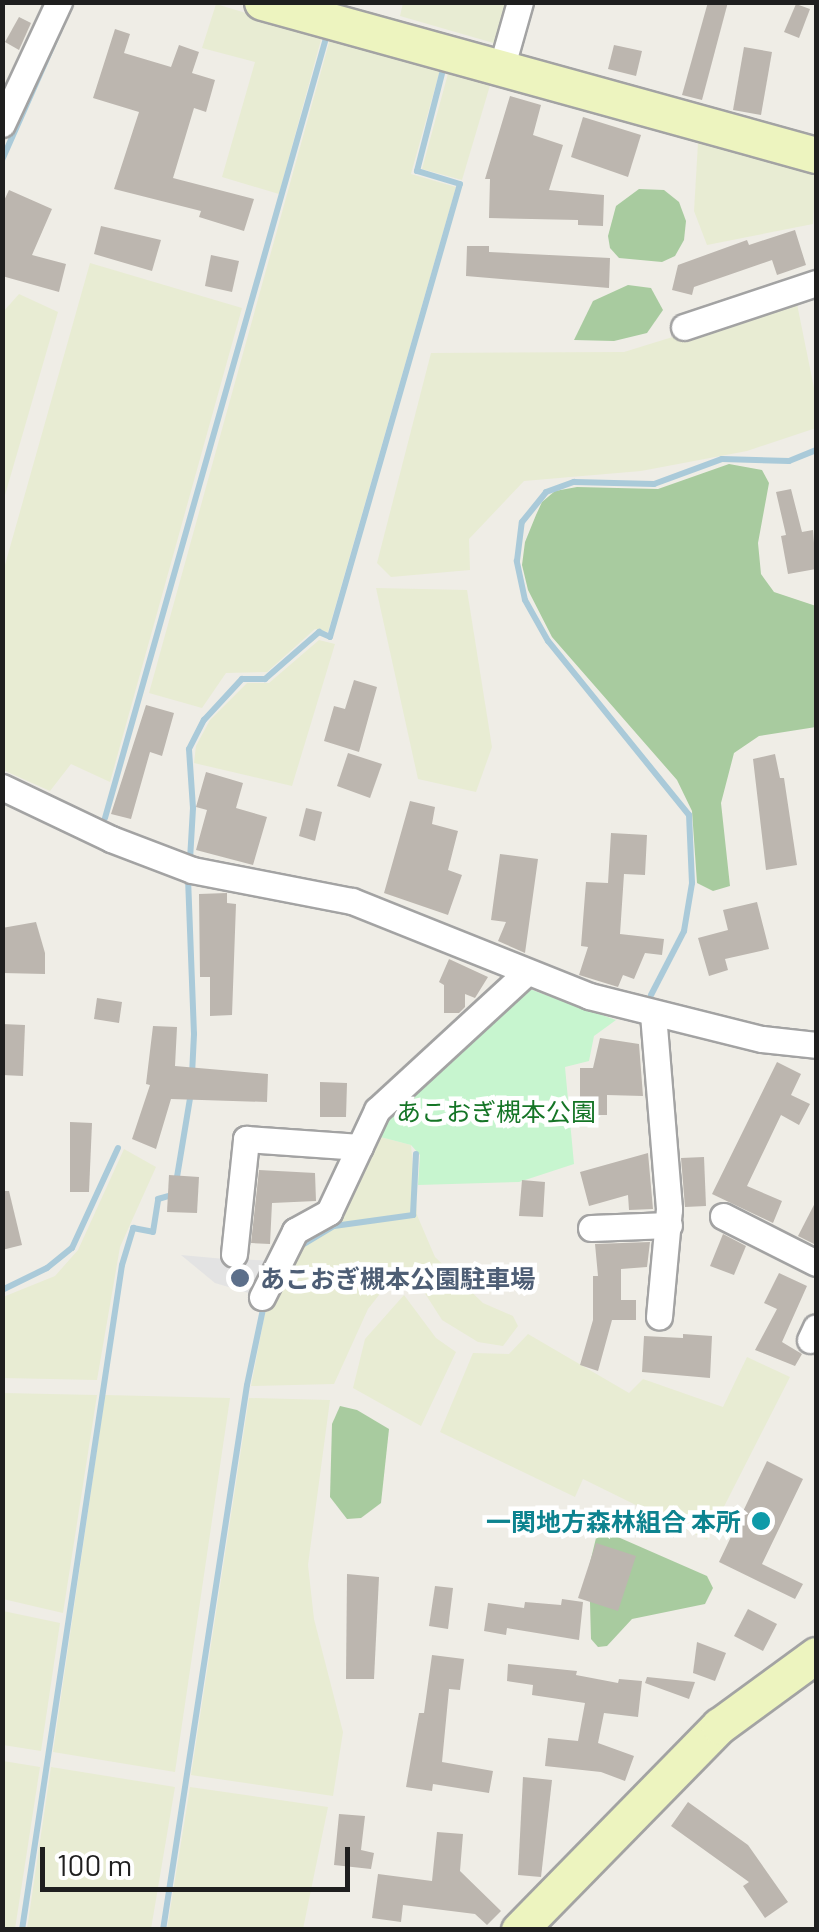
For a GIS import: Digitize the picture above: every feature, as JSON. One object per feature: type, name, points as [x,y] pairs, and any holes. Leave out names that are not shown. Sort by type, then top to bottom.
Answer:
[{"type":"street","points":[[2,124],[59,2]]},
{"type":"street","points":[[262,2],[816,155]]},
{"type":"street","points":[[501,69],[520,2]]},
{"type":"street","points":[[684,327],[816,283]]},
{"type":"street","points":[[2,787],[111,839],[192,870],[352,901],[526,973],[653,1014],[762,1039],[816,1045]]},
{"type":"street","points":[[262,1297],[294,1232],[328,1212],[377,1110],[526,973]]},
{"type":"street","points":[[653,1014],[669,1226],[659,1318]]},
{"type":"street","points":[[234,1254],[246,1139],[360,1146]]},
{"type":"street","points":[[724,1216],[816,1262]]},
{"type":"street","points":[[591,1228],[669,1226]]},
{"type":"street","points":[[519,1930],[719,1726],[816,1654]]},
{"type":"green space","points":[[403,3],[509,3],[497,44],[400,16]]},
{"type":"green space","points":[[216,4],[322,36],[279,194],[222,177],[255,62],[202,48]]},
{"type":"green space","points":[[330,39],[440,70],[411,174],[456,187],[328,632],[315,629],[267,672],[226,673],[202,708],[149,693]]},
{"type":"green space","points":[[449,70],[491,82],[462,180],[422,169]]},
{"type":"green space","points":[[698,143],[816,174],[813,224],[707,245],[694,211]]},
{"type":"green space","points":[[639,189],[664,190],[679,202],[686,221],[684,240],[675,256],[662,262],[619,258],[610,248],[608,236],[616,206]]},
{"type":"green space","points":[[90,263],[242,308],[110,782],[71,764],[50,791],[3,770],[3,572]]},
{"type":"green space","points":[[628,285],[651,288],[663,310],[647,333],[614,341],[574,340],[593,301]]},
{"type":"green space","points":[[19,294],[58,312],[3,502],[3,312]]},
{"type":"green space","points":[[796,299],[816,398],[816,428],[747,451],[641,471],[524,481],[469,539],[470,570],[391,577],[377,563],[431,353],[624,352]]},
{"type":"green space","points":[[729,464],[762,470],[769,483],[758,543],[761,574],[774,592],[816,606],[816,727],[759,736],[734,753],[721,803],[730,886],[713,891],[697,883],[692,811],[677,780],[552,637],[528,590],[522,565],[525,542],[536,515],[542,502],[555,491],[577,487],[658,489]]},
{"type":"green space","points":[[376,588],[467,590],[492,747],[476,792],[418,779]]},
{"type":"green space","points":[[319,640],[335,644],[292,786],[194,763],[196,746],[210,720],[247,683],[269,683]]},
{"type":"green space","name":"あこおぎ槻本公園","points":[[521,986],[616,1020],[594,1036],[589,1061],[565,1067],[574,1164],[519,1182],[418,1185],[420,1155],[411,1145],[369,1134]]},
{"type":"green space","points":[[369,1134],[411,1145],[417,1215],[435,1257],[483,1303],[513,1316],[518,1326],[503,1346],[478,1342],[442,1320],[410,1270],[390,1281],[368,1309],[334,1384],[251,1386],[265,1313],[293,1254],[335,1219]]},
{"type":"green space","points":[[124,1149],[156,1167],[120,1247],[97,1380],[3,1378],[3,1297],[55,1276],[78,1250]]},
{"type":"green space","points":[[404,1295],[436,1338],[456,1352],[421,1426],[353,1388],[365,1339]]},
{"type":"green space","points":[[528,1334],[629,1393],[643,1379],[723,1407],[747,1357],[790,1377],[707,1540],[583,1479],[575,1497],[440,1432],[473,1353],[509,1354]]},
{"type":"green space","points":[[3,1393],[97,1395],[63,1613],[3,1599]]},
{"type":"green space","points":[[105,1395],[230,1398],[175,1772],[53,1752]]},
{"type":"green space","points":[[249,1398],[330,1400],[308,1565],[314,1619],[343,1732],[333,1796],[191,1775]]},
{"type":"green space","points":[[340,1406],[357,1410],[389,1429],[381,1503],[361,1518],[347,1519],[330,1497],[332,1424]]},
{"type":"green space","points":[[611,1534],[707,1576],[713,1588],[705,1604],[632,1619],[607,1646],[598,1647],[591,1639],[589,1567],[596,1538]]},
{"type":"green space","points":[[3,1611],[60,1623],[41,1751],[3,1745]]},
{"type":"green space","points":[[3,1761],[40,1767],[15,1929],[3,1929]]},
{"type":"green space","points":[[51,1767],[175,1787],[151,1929],[27,1929]]},
{"type":"green space","points":[[190,1787],[328,1807],[303,1929],[167,1929]]},
{"type":"shaded area","name":"あこおぎ槻本公園駐車場","points":[[181,1255],[281,1261],[262,1297],[215,1283]]},
{"type":"building","points":[[708,2],[728,2],[702,100],[682,95]]},
{"type":"building","points":[[796,4],[810,9],[799,38],[784,32]]},
{"type":"building","points":[[19,17],[31,23],[19,50],[5,42]]},
{"type":"building","points":[[115,29],[130,34],[124,53],[171,67],[179,45],[199,52],[192,73],[215,80],[206,112],[194,108],[173,178],[254,199],[244,231],[199,217],[201,211],[114,189],[139,112],[93,98]]},
{"type":"building","points":[[614,45],[642,51],[636,76],[608,69]]},
{"type":"building","points":[[744,47],[772,52],[761,115],[733,110]]},
{"type":"building","points":[[510,96],[541,105],[533,135],[563,145],[549,190],[604,195],[603,226],[578,225],[578,220],[489,218],[490,179],[485,179]]},
{"type":"building","points":[[583,117],[641,135],[628,177],[571,157]]},
{"type":"building","points":[[9,190],[52,209],[32,255],[66,264],[59,292],[2,276],[2,205]]},
{"type":"building","points":[[101,226],[161,240],[152,271],[94,254]]},
{"type":"building","points":[[795,230],[806,265],[777,275],[772,260],[694,287],[692,295],[672,290],[678,265],[747,240],[749,245]]},
{"type":"building","points":[[467,246],[489,246],[489,252],[610,258],[609,288],[466,276]]},
{"type":"building","points":[[211,255],[239,261],[232,292],[205,286]]},
{"type":"building","points":[[791,489],[802,532],[813,530],[816,569],[788,574],[781,536],[786,535],[776,492]]},
{"type":"building","points":[[354,680],[377,687],[359,752],[324,741],[334,706],[345,709]]},
{"type":"building","points":[[146,705],[174,713],[162,756],[150,752],[131,819],[111,814]]},
{"type":"building","points":[[348,753],[382,764],[370,798],[337,786]]},
{"type":"building","points":[[775,754],[780,778],[784,778],[797,865],[766,870],[753,759]]},
{"type":"building","points":[[206,772],[243,783],[236,808],[267,817],[253,865],[196,850],[207,810],[196,807]]},
{"type":"building","points":[[410,801],[435,807],[432,824],[458,831],[448,870],[462,875],[448,915],[384,893]]},
{"type":"building","points":[[306,808],[322,812],[315,841],[299,836]]},
{"type":"building","points":[[611,833],[647,835],[645,875],[624,874],[620,934],[664,939],[662,955],[645,953],[634,979],[623,975],[618,987],[579,975],[588,947],[581,946],[586,882],[608,883]]},
{"type":"building","points":[[500,854],[538,859],[525,953],[498,941],[506,922],[491,920]]},
{"type":"building","points":[[227,893],[227,903],[236,904],[232,1015],[210,1016],[210,977],[200,977],[199,894]]},
{"type":"building","points":[[757,902],[769,949],[725,959],[728,970],[709,976],[698,938],[728,930],[723,910]]},
{"type":"building","points":[[36,922],[45,953],[45,974],[3,973],[2,928]]},
{"type":"building","points":[[449,959],[488,977],[475,998],[465,994],[465,1007],[459,1013],[444,1013],[444,985],[439,982]]},
{"type":"building","points":[[97,998],[122,1002],[119,1023],[94,1019]]},
{"type":"building","points":[[2,1024],[25,1025],[23,1076],[2,1075]]},
{"type":"building","points":[[153,1026],[177,1027],[175,1066],[268,1074],[267,1102],[171,1099],[156,1149],[132,1139],[150,1085],[146,1084]]},
{"type":"building","points":[[600,1038],[639,1044],[643,1096],[607,1095],[607,1115],[580,1115],[580,1068],[593,1068]]},
{"type":"building","points":[[777,1062],[801,1074],[791,1095],[810,1104],[799,1125],[781,1115],[747,1186],[782,1201],[773,1223],[712,1194]]},
{"type":"building","points":[[320,1082],[347,1083],[346,1117],[320,1117]]},
{"type":"building","points":[[70,1122],[92,1123],[89,1192],[70,1192]]},
{"type":"building","points":[[648,1153],[653,1209],[629,1210],[628,1195],[589,1206],[580,1172]]},
{"type":"building","points":[[704,1157],[706,1206],[685,1207],[681,1158]]},
{"type":"building","points":[[259,1170],[315,1173],[316,1201],[272,1203],[270,1244],[251,1243]]},
{"type":"building","points":[[169,1175],[199,1177],[197,1213],[167,1212]]},
{"type":"building","points":[[522,1180],[545,1182],[543,1217],[519,1216]]},
{"type":"building","points":[[2,1191],[9,1191],[22,1245],[2,1250]]},
{"type":"building","points":[[816,1201],[816,1245],[798,1236]]},
{"type":"building","points":[[723,1234],[746,1246],[734,1275],[710,1266]]},
{"type":"building","points":[[650,1242],[647,1267],[621,1269],[621,1300],[636,1300],[636,1320],[612,1320],[598,1371],[580,1365],[593,1320],[593,1276],[598,1276],[595,1244]]},
{"type":"building","points":[[779,1273],[807,1286],[782,1342],[802,1354],[795,1366],[755,1350],[777,1309],[764,1303]]},
{"type":"building","points":[[683,1334],[712,1336],[710,1378],[642,1372],[644,1336],[683,1338]]},
{"type":"building","name":"一関地方森林組合 本所","points":[[767,1461],[803,1479],[762,1564],[803,1584],[795,1599],[719,1562]]},
{"type":"building","points":[[596,1543],[636,1556],[618,1611],[578,1598]]},
{"type":"building","points":[[347,1574],[379,1577],[374,1679],[346,1679]]},
{"type":"building","points":[[435,1586],[453,1588],[448,1629],[429,1626]]},
{"type":"building","points":[[562,1599],[583,1602],[579,1640],[507,1628],[506,1635],[484,1631],[488,1603],[524,1608],[525,1602],[561,1605]]},
{"type":"building","points":[[748,1609],[777,1624],[763,1651],[734,1636]]},
{"type":"building","points":[[697,1642],[726,1653],[715,1681],[693,1673]]},
{"type":"building","points":[[432,1655],[464,1659],[460,1690],[449,1689],[442,1762],[493,1771],[489,1793],[433,1784],[432,1791],[406,1787],[419,1713],[424,1713]]},
{"type":"building","points":[[508,1664],[577,1671],[576,1675],[618,1683],[619,1679],[642,1681],[638,1717],[604,1713],[598,1743],[634,1756],[625,1781],[601,1772],[545,1766],[548,1738],[578,1741],[585,1703],[532,1695],[533,1685],[507,1681]]},
{"type":"building","points":[[647,1677],[695,1682],[689,1699],[645,1683]]},
{"type":"building","points":[[523,1777],[552,1780],[541,1877],[518,1875]]},
{"type":"building","points":[[688,1802],[748,1845],[788,1902],[765,1918],[743,1886],[749,1882],[671,1826]]},
{"type":"building","points":[[339,1814],[365,1816],[361,1850],[374,1853],[371,1869],[334,1865]]},
{"type":"building","points":[[437,1832],[463,1834],[460,1871],[501,1911],[487,1925],[475,1914],[403,1905],[401,1922],[372,1918],[378,1874],[432,1881]]},
{"type":"waterway","points":[[2,160],[72,2]]},
{"type":"waterway","points":[[105,818],[326,38]]},
{"type":"waterway","points":[[190,860],[193,808],[189,749],[204,720],[242,679],[265,679],[319,632],[330,637],[460,184],[417,171],[443,70]]},
{"type":"waterway","points":[[651,995],[684,931],[692,883],[689,815],[548,641],[525,600],[517,561],[522,522],[546,492],[574,482],[654,484],[722,459],[789,461],[816,450]]},
{"type":"waterway","points":[[188,878],[192,1075]]},
{"type":"waterway","points":[[176,1183],[191,1092]]},
{"type":"waterway","points":[[2,1290],[47,1268],[72,1248],[118,1148]]},
{"type":"waterway","points":[[294,1250],[334,1226],[413,1215],[416,1154]]},
{"type":"waterway","points":[[22,1930],[122,1265],[133,1228],[153,1232],[158,1199],[172,1195]]},
{"type":"waterway","points":[[163,1930],[247,1385],[264,1304]]},
{"type":"place","name":"あこおぎ槻本公園駐車場","points":[[240,1278]]},
{"type":"place","name":"一関地方森林組合 本所","points":[[761,1521]]}]
